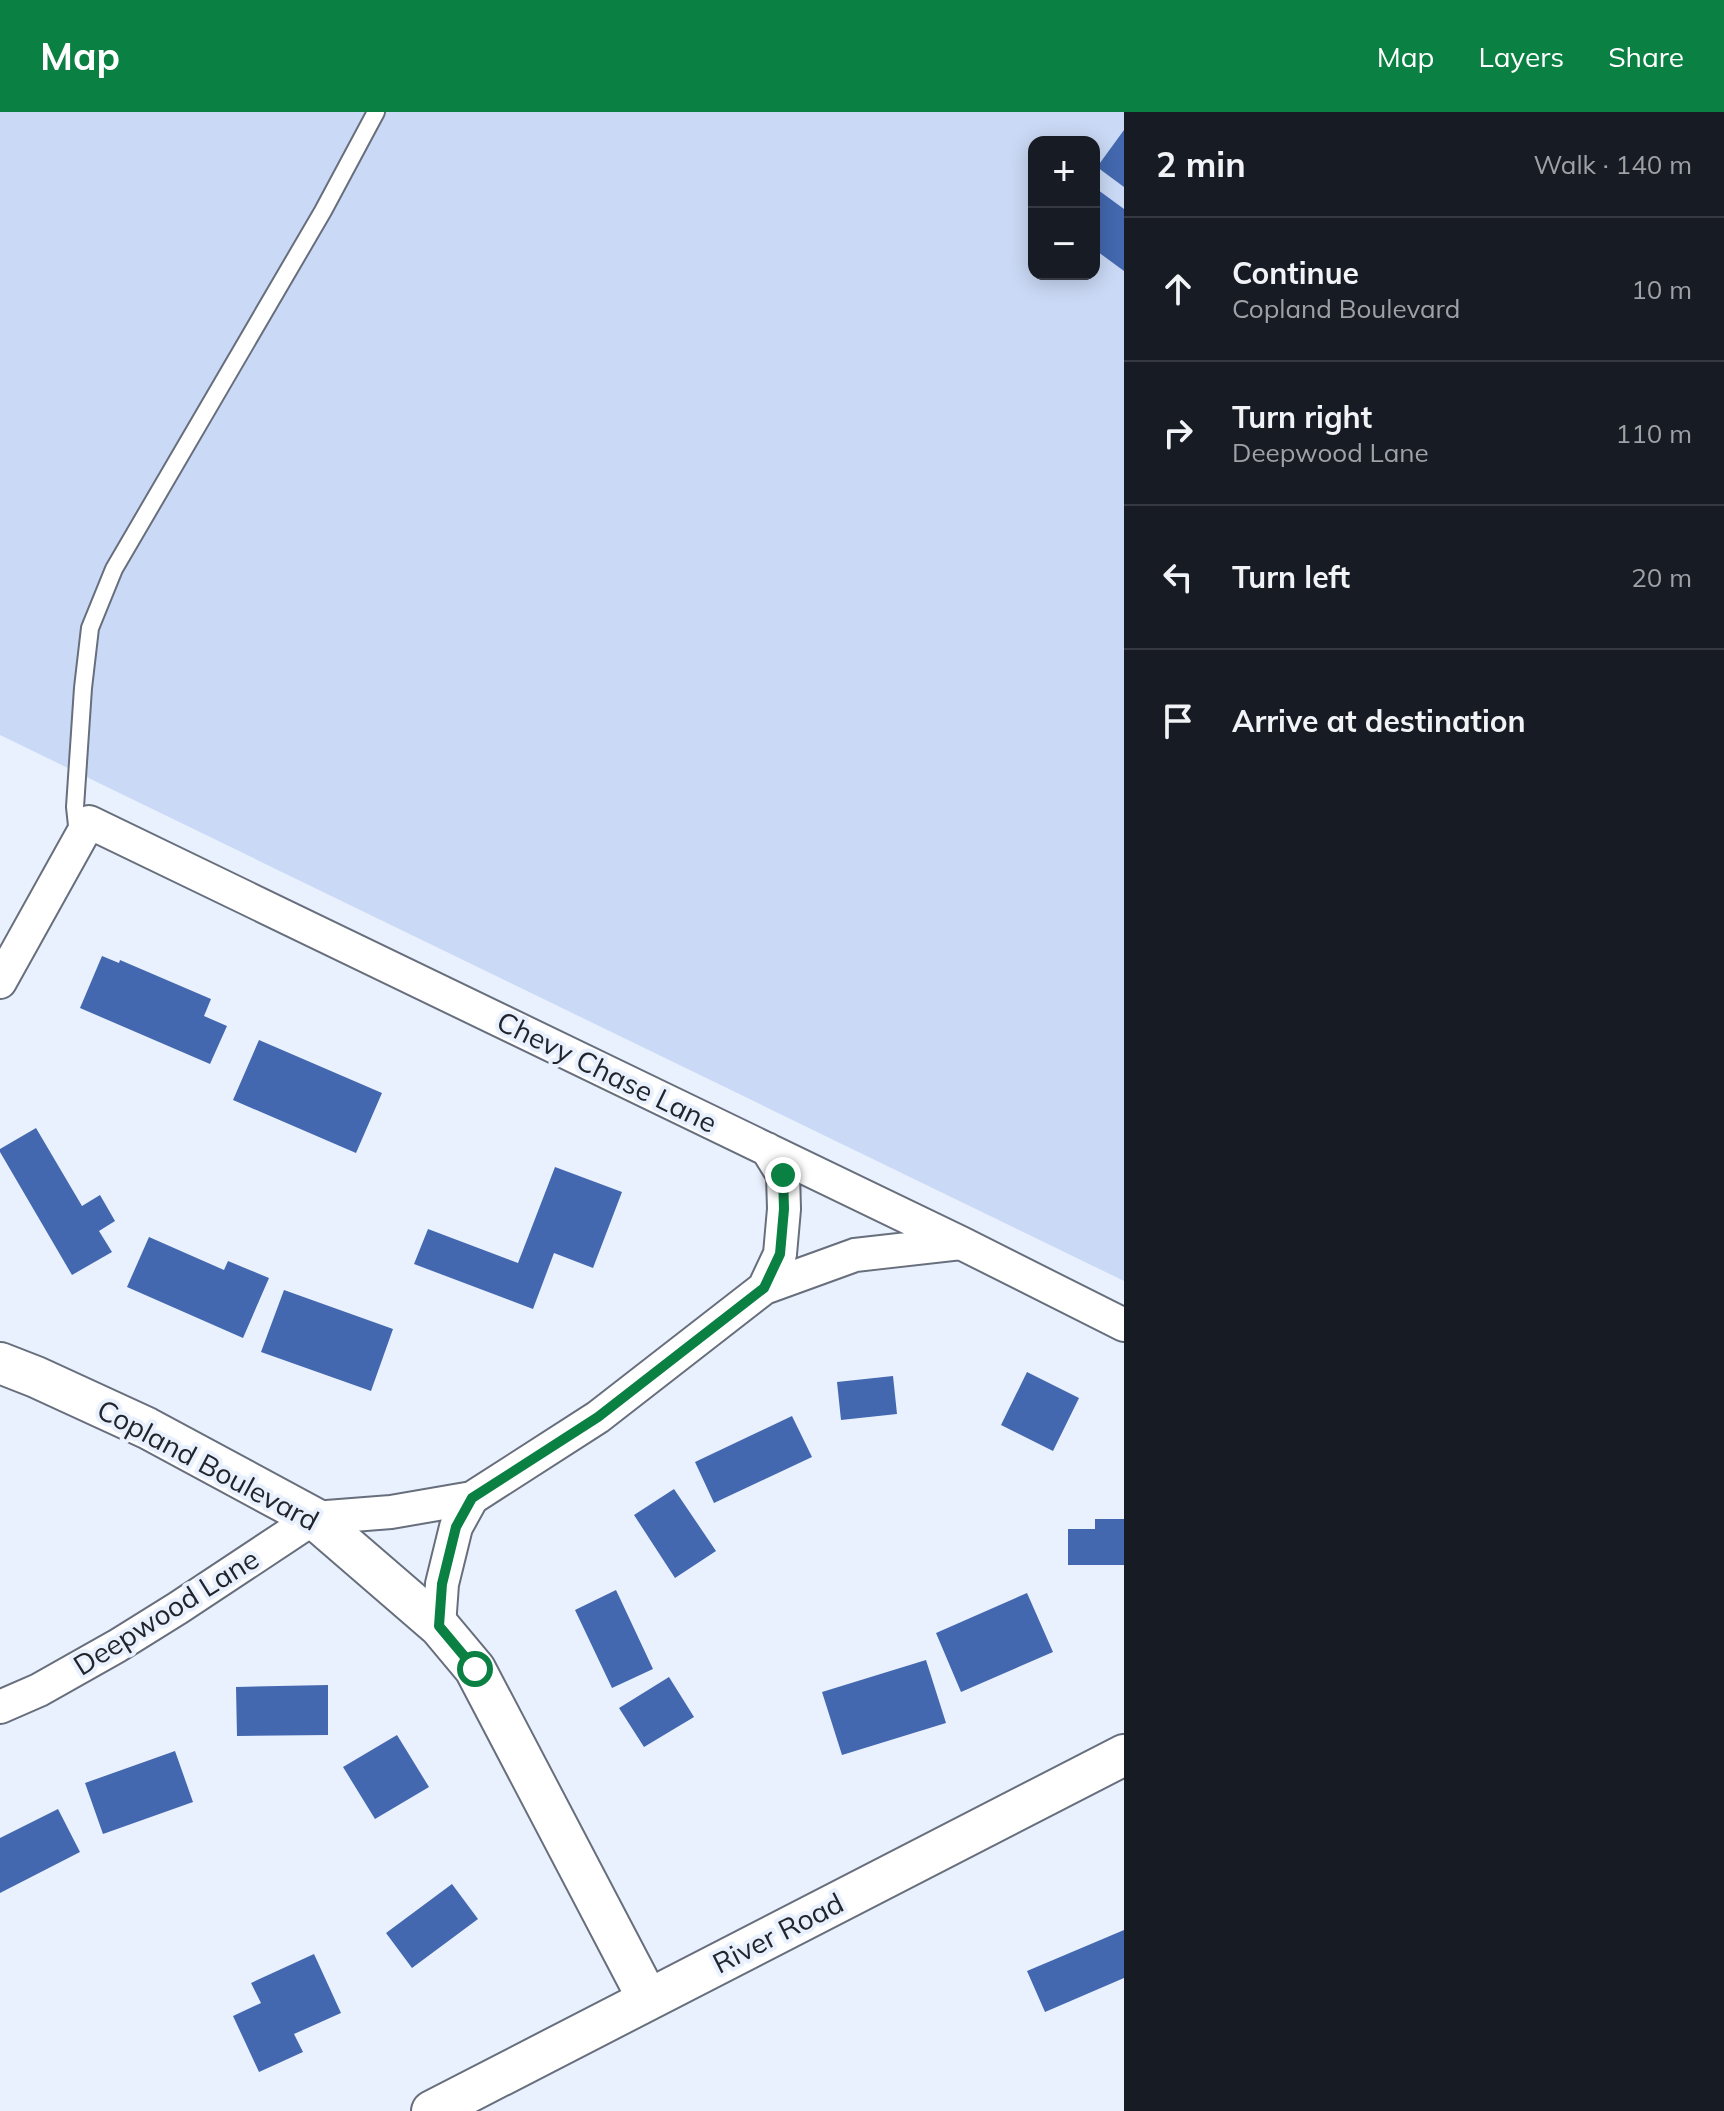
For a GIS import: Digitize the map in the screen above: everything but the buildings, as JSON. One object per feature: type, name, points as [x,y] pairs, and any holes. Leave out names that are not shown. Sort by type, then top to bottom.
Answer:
[{"type":"street","points":[[0,982],[84,831]]},
{"type":"street","name":"Chevy Chase Lane","points":[[84,831],[767,1149],[1124,1325]]},
{"type":"street","points":[[764,1288],[780,1254],[784,1209],[783,1175],[767,1149]]},
{"type":"street","name":"Deepwood Lane","points":[[0,1707],[39,1690],[117,1646],[314,1518],[391,1512],[472,1498],[598,1417],[764,1288],[855,1255],[961,1243]]},
{"type":"street","name":"Copland Boulevard","points":[[0,1363],[147,1428],[314,1518],[439,1626],[475,1669],[648,1999]]},
{"type":"street","points":[[439,1626],[442,1584],[456,1527],[472,1498]]},
{"type":"street","name":"River Road","points":[[432,2111],[1124,1755]]},
{"type":"lane","points":[[84,831],[75,807],[83,688],[90,628],[96,613],[114,569],[323,211],[376,112]]},
{"type":"shaded area","points":[[0,112],[1124,112],[1124,1281],[0,735]]},
{"type":"route","points":[[475,1669],[439,1626],[442,1584],[456,1527],[472,1498],[598,1417],[764,1288],[780,1254],[783,1175]]}]
